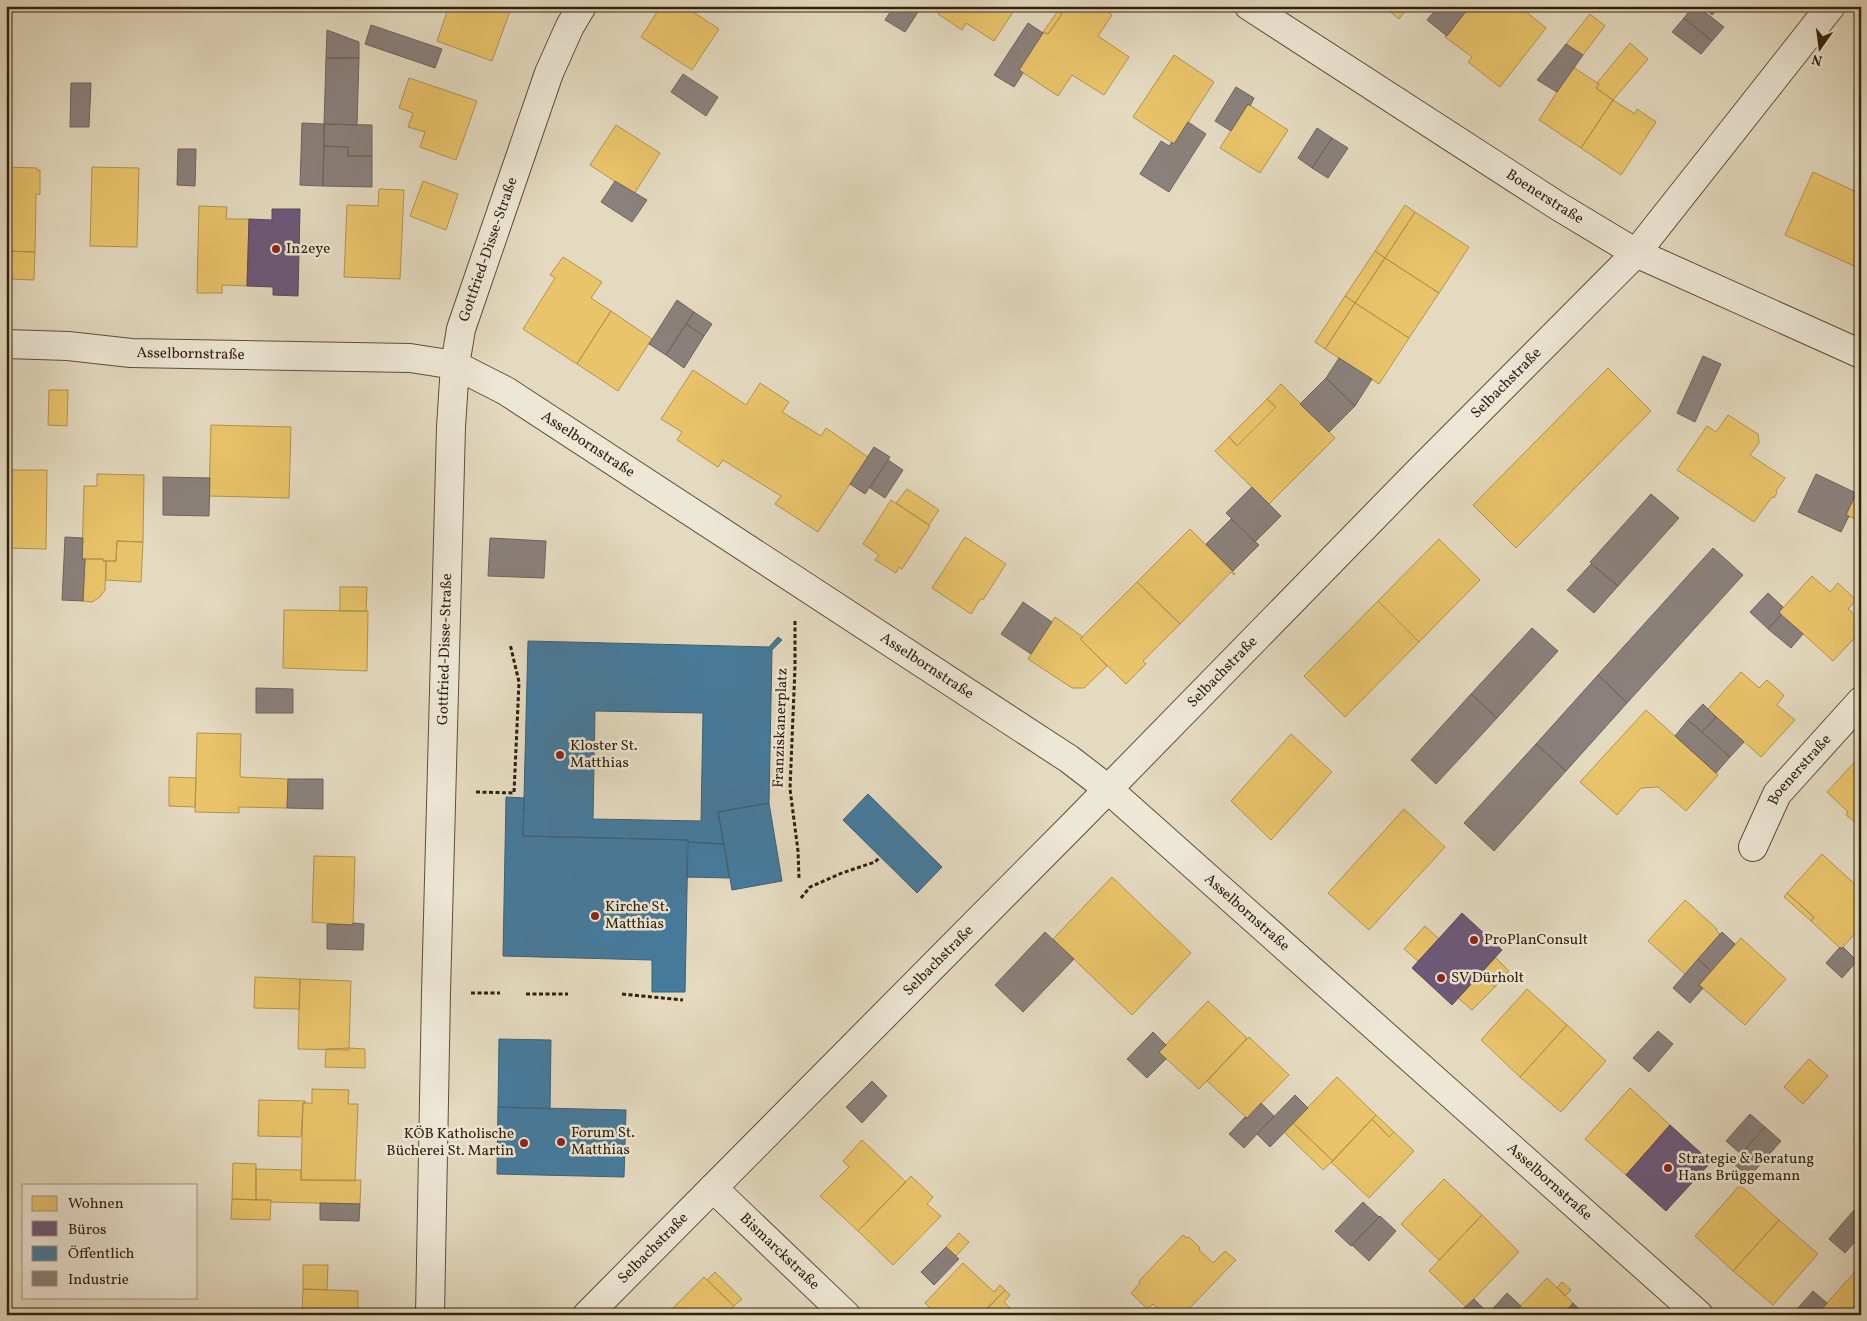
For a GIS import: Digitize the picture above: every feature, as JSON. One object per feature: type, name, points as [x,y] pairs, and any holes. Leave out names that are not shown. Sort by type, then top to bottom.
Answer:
[{"type":"street","name":"Gottfried-Disse-Straße","points":[[430,1315],[436,993],[454,365],[461,329],[549,73],[570,26],[582,6]]},
{"type":"street","name":"Boenerstraße","points":[[1250,6],[1558,206],[1636,253],[1861,354]]},
{"type":"street","name":"Selbachstraße","points":[[587,1315],[1636,253],[1831,6]]},
{"type":"street","name":"Asselbornstraße","points":[[6,344],[68,346],[132,353],[410,358],[454,365],[506,391],[1069,759],[1108,789],[1698,1315]]},
{"type":"street","name":"Boenerstraße","points":[[1753,847],[1777,794],[1861,701]]},
{"type":"street","name":"Bismarckstraße","points":[[713,1188],[846,1315]]},
{"type":"path","name":"Franziskanerplatz","points":[[794,578],[795,667],[790,789],[798,851],[799,878]]},
{"type":"path","points":[[442,792],[514,793],[518,682],[510,644]]},
{"type":"path","points":[[801,898],[810,887],[842,873],[875,862],[880,857]]},
{"type":"path","points":[[526,994],[568,994]]},
{"type":"path","points":[[622,994],[683,1000]]},
{"type":"building: Wohnen","points":[[449,6],[497,6],[510,11],[492,61],[437,41]]},
{"type":"building: Wohnen","points":[[661,6],[684,6],[719,29],[692,70],[641,37]]},
{"type":"building: Wohnen","points":[[934,6],[1017,6],[994,41],[966,23],[962,30],[938,14],[940,10]]},
{"type":"building: Wohnen","points":[[1061,6],[1099,6],[1112,15],[1098,36],[1129,57],[1104,95],[1072,75],[1058,96],[1019,70],[1043,32],[1048,34],[1062,14],[1058,11]]},
{"type":"building: Wohnen","points":[[1383,6],[1409,6],[1399,19]]},
{"type":"building: Wohnen","points":[[1470,6],[1519,6],[1546,28],[1500,87],[1468,62],[1472,57],[1445,37]]},
{"type":"building: Wohnen","points":[[1058,11],[1062,14],[1048,34],[1043,32]]},
{"type":"building: Wohnen","points":[[1590,14],[1605,26],[1583,55],[1566,44]]},
{"type":"building: Wohnen","points":[[1630,43],[1648,59],[1613,100],[1596,88],[1599,84],[1597,83]]},
{"type":"building: Wohnen","points":[[1174,55],[1214,82],[1174,144],[1133,117]]},
{"type":"building: Wohnen","points":[[1573,67],[1599,84],[1596,88],[1613,100],[1581,148],[1539,120]]},
{"type":"building: Wohnen","points":[[409,78],[477,101],[456,160],[420,147],[425,132],[408,127],[413,113],[399,108]]},
{"type":"building: Wohnen","points":[[1613,100],[1635,114],[1637,109],[1656,122],[1621,175],[1581,148]]},
{"type":"building: Wohnen","points":[[1248,104],[1288,130],[1260,173],[1220,148]]},
{"type":"building: Wohnen","points":[[616,125],[660,153],[634,194],[590,165]]},
{"type":"building: Wohnen","points":[[6,167],[37,168],[37,170],[40,170],[40,194],[36,194],[35,252],[6,251]]},
{"type":"building: Wohnen","points":[[92,167],[139,168],[137,247],[90,246]]},
{"type":"building: Wohnen","points":[[1813,172],[1861,194],[1861,269],[1785,235]]},
{"type":"building: Wohnen","points":[[423,181],[458,194],[446,230],[410,216]]},
{"type":"building: Wohnen","points":[[379,189],[404,190],[400,279],[344,277],[347,205],[378,206]]},
{"type":"building: Wohnen","points":[[1405,205],[1415,212],[1385,258],[1375,251]]},
{"type":"building: Wohnen","points":[[199,206],[227,207],[226,219],[249,219],[247,286],[222,285],[222,293],[197,293]]},
{"type":"building: Wohnen","points":[[1415,212],[1469,247],[1439,293],[1385,258]]},
{"type":"building: Wohnen","points":[[6,251],[35,252],[34,280],[6,279]]},
{"type":"building: Wohnen","points":[[1375,251],[1385,258],[1355,303],[1345,296]]},
{"type":"building: Wohnen","points":[[563,257],[602,282],[591,298],[611,311],[577,364],[523,329],[555,278],[550,275]]},
{"type":"building: Wohnen","points":[[1385,258],[1439,293],[1409,338],[1355,303]]},
{"type":"building: Wohnen","points":[[1345,296],[1355,303],[1325,349],[1315,342]]},
{"type":"building: Wohnen","points":[[1355,303],[1409,338],[1379,384],[1325,349]]},
{"type":"building: Wohnen","points":[[611,311],[652,339],[618,391],[577,364]]},
{"type":"building: Wohnen","points":[[1608,368],[1651,411],[1516,548],[1473,505]]},
{"type":"building: Wohnen","points":[[693,370],[746,405],[760,383],[789,402],[782,412],[821,436],[826,428],[868,457],[818,532],[775,504],[781,496],[723,460],[718,467],[677,440],[682,432],[661,419]]},
{"type":"building: Wohnen","points":[[1281,384],[1335,438],[1269,504],[1215,451],[1229,437],[1237,446],[1276,407],[1267,399]]},
{"type":"building: Wohnen","points":[[49,390],[68,390],[67,426],[48,425]]},
{"type":"building: Wohnen","points":[[1267,399],[1276,407],[1237,446],[1229,437]]},
{"type":"building: Wohnen","points":[[1728,415],[1758,434],[1759,443],[1750,455],[1785,478],[1776,491],[1777,493],[1774,498],[1772,497],[1754,522],[1677,470],[1707,426],[1716,432]]},
{"type":"building: Wohnen","points":[[211,425],[291,427],[289,498],[209,496]]},
{"type":"building: Wohnen","points":[[6,470],[47,470],[46,549],[6,548]]},
{"type":"building: Wohnen","points":[[97,474],[144,475],[143,542],[117,541],[116,561],[82,559],[84,486],[97,486]]},
{"type":"building: Wohnen","points":[[907,489],[939,510],[929,525],[896,503]]},
{"type":"building: Wohnen","points":[[1857,491],[1861,493],[1861,521],[1846,515]]},
{"type":"building: Wohnen","points":[[891,500],[930,526],[902,569],[899,567],[896,573],[875,560],[879,555],[863,544]]},
{"type":"building: Wohnen","points":[[1190,529],[1235,574],[1231,572],[1180,624],[1137,582]]},
{"type":"building: Wohnen","points":[[965,537],[1006,564],[983,600],[981,598],[971,614],[932,588]]},
{"type":"building: Wohnen","points":[[1439,539],[1480,580],[1419,642],[1378,601]]},
{"type":"building: Wohnen","points":[[117,541],[143,542],[141,582],[106,580],[106,561],[116,561]]},
{"type":"building: Wohnen","points":[[85,559],[103,559],[103,561],[106,561],[105,590],[100,597],[92,602],[83,601]]},
{"type":"building: Wohnen","points":[[1812,576],[1830,592],[1838,583],[1856,600],[1848,609],[1861,620],[1861,631],[1833,661],[1779,612]]},
{"type":"building: Wohnen","points":[[1137,582],[1180,624],[1143,661],[1146,664],[1126,684],[1080,639]]},
{"type":"building: Wohnen","points":[[340,587],[367,587],[366,611],[340,611]]},
{"type":"building: Wohnen","points":[[1378,601],[1419,642],[1345,717],[1304,676]]},
{"type":"building: Wohnen","points":[[284,610],[368,611],[367,671],[283,668]]},
{"type":"building: Wohnen","points":[[1055,617],[1083,637],[1080,639],[1107,666],[1084,688],[1072,688],[1028,659]]},
{"type":"building: Wohnen","points":[[1741,672],[1759,688],[1767,680],[1784,695],[1777,705],[1795,720],[1761,757],[1708,709]]},
{"type":"building: Wohnen","points":[[1646,710],[1718,775],[1686,811],[1658,787],[1641,788],[1617,815],[1580,782]]},
{"type":"building: Wohnen","points":[[197,733],[241,734],[240,777],[288,779],[287,808],[239,807],[239,813],[195,812]]},
{"type":"building: Wohnen","points":[[1291,734],[1332,772],[1271,840],[1231,801]]},
{"type":"building: Wohnen","points":[[1861,755],[1861,827],[1846,815],[1848,812],[1827,792]]},
{"type":"building: Wohnen","points":[[169,777],[196,778],[195,807],[169,806]]},
{"type":"building: Wohnen","points":[[1404,809],[1445,847],[1369,930],[1328,893]]},
{"type":"building: Wohnen","points":[[1822,854],[1861,890],[1861,916],[1855,923],[1860,928],[1841,949],[1811,921],[1814,917],[1787,893]]},
{"type":"building: Wohnen","points":[[314,856],[355,857],[353,925],[312,922]]},
{"type":"building: Wohnen","points":[[1112,877],[1191,953],[1132,1015],[1053,939]]},
{"type":"building: Wohnen","points":[[1787,893],[1814,917],[1811,921],[1784,897]]},
{"type":"building: Wohnen","points":[[1685,900],[1720,934],[1685,974],[1648,941]]},
{"type":"building: Wohnen","points":[[1425,926],[1439,939],[1418,961],[1404,949]]},
{"type":"building: Wohnen","points":[[1741,938],[1786,979],[1745,1025],[1699,985]]},
{"type":"building: Wohnen","points":[[1495,957],[1509,971],[1495,987],[1481,973]]},
{"type":"building: Wohnen","points":[[1481,973],[1495,987],[1472,1010],[1458,998]]},
{"type":"building: Wohnen","points":[[255,977],[300,979],[299,1009],[254,1008]]},
{"type":"building: Wohnen","points":[[300,979],[351,981],[349,1050],[298,1049]]},
{"type":"building: Wohnen","points":[[1527,989],[1567,1025],[1520,1077],[1481,1040]]},
{"type":"building: Wohnen","points":[[1208,1001],[1247,1038],[1199,1089],[1159,1052]]},
{"type":"building: Wohnen","points":[[1567,1025],[1606,1061],[1561,1112],[1520,1077]]},
{"type":"building: Wohnen","points":[[1249,1037],[1289,1075],[1247,1118],[1207,1081]]},
{"type":"building: Wohnen","points":[[326,1049],[365,1049],[365,1068],[325,1067]]},
{"type":"building: Wohnen","points":[[1809,1059],[1828,1076],[1803,1104],[1784,1087]]},
{"type":"building: Wohnen","points":[[1337,1077],[1376,1115],[1333,1161],[1293,1123]]},
{"type":"building: Wohnen","points":[[1630,1088],[1670,1125],[1626,1175],[1585,1139]]},
{"type":"building: Wohnen","points":[[312,1089],[349,1090],[348,1104],[358,1104],[355,1181],[301,1180],[303,1103],[312,1103]]},
{"type":"building: Wohnen","points":[[259,1100],[305,1101],[306,1103],[303,1103],[301,1137],[258,1136]]},
{"type":"building: Wohnen","points":[[1376,1115],[1394,1132],[1389,1137],[1372,1119]]},
{"type":"building: Wohnen","points":[[1372,1119],[1389,1137],[1394,1132],[1414,1151],[1369,1198],[1331,1162]]},
{"type":"building: Wohnen","points":[[1293,1123],[1333,1161],[1323,1170],[1284,1132]]},
{"type":"building: Wohnen","points":[[862,1140],[906,1182],[858,1231],[820,1196],[849,1167],[843,1161]]},
{"type":"building: Wohnen","points":[[233,1163],[256,1164],[256,1200],[232,1199]]},
{"type":"building: Wohnen","points":[[256,1169],[301,1170],[301,1180],[361,1180],[360,1204],[256,1200]]},
{"type":"building: Wohnen","points":[[911,1176],[933,1197],[927,1204],[941,1216],[893,1265],[858,1231]]},
{"type":"building: Wohnen","points":[[1444,1179],[1482,1215],[1439,1260],[1401,1224]]},
{"type":"building: Wohnen","points":[[1740,1185],[1779,1220],[1733,1271],[1695,1236]]},
{"type":"building: Wohnen","points":[[232,1199],[271,1200],[270,1220],[231,1219]]},
{"type":"building: Wohnen","points":[[1482,1215],[1519,1252],[1466,1307],[1429,1271]]},
{"type":"building: Wohnen","points":[[1779,1220],[1818,1254],[1773,1305],[1733,1271]]},
{"type":"building: Wohnen","points":[[959,1233],[969,1242],[956,1256],[946,1247]]},
{"type":"building: Wohnen","points":[[1183,1235],[1187,1238],[1189,1237],[1213,1263],[1225,1251],[1236,1260],[1183,1315],[1164,1315],[1153,1304],[1147,1309],[1131,1293],[1140,1283],[1139,1281]]},
{"type":"building: Wohnen","points":[[963,1263],[994,1292],[1000,1285],[1005,1290],[981,1315],[937,1315],[925,1303]]},
{"type":"building: Wohnen","points":[[303,1265],[328,1265],[327,1290],[303,1289]]},
{"type":"building: Wohnen","points":[[1861,1265],[1861,1315],[1817,1315],[1827,1303]]},
{"type":"building: Wohnen","points":[[715,1272],[742,1299],[734,1306],[707,1280]]},
{"type":"building: Wohnen","points":[[704,1277],[734,1306],[726,1315],[666,1315]]},
{"type":"building: Wohnen","points":[[1547,1278],[1573,1303],[1563,1315],[1512,1315]]},
{"type":"building: Wohnen","points":[[1562,1282],[1571,1290],[1565,1296],[1557,1288]]},
{"type":"building: Wohnen","points":[[303,1289],[358,1291],[358,1315],[302,1315]]},
{"type":"building: Wohnen","points":[[1005,1290],[1010,1295],[1004,1302],[1017,1315],[981,1315]]},
{"type":"building: Büros","points":[[272,209],[300,209],[298,296],[273,295],[273,287],[247,286],[249,219],[272,220]]},
{"type":"building: Büros","points":[[1462,913],[1502,950],[1452,1005],[1412,968]]},
{"type":"building: Büros","points":[[1670,1125],[1711,1162],[1666,1211],[1626,1175]]},
{"type":"building: Öffentlich","name":"Kloster St. Matthias","points":[[778,637],[782,640],[772,650],[769,803],[718,812],[724,844],[687,842],[688,840],[523,836],[528,641],[769,647]],"holes":[[[595,711],[703,713],[701,821],[593,819]]]},
{"type":"building: Öffentlich","points":[[868,794],[942,867],[917,893],[843,820]]},
{"type":"building: Öffentlich","name":"Kirche St. Matthias","points":[[506,797],[524,798],[523,836],[688,840],[685,992],[652,992],[652,960],[503,956]]},
{"type":"building: Öffentlich","points":[[769,803],[782,881],[732,890],[718,812]]},
{"type":"building: Öffentlich","points":[[687,842],[724,844],[729,878],[687,877]]},
{"type":"building: Öffentlich","points":[[499,1039],[551,1040],[550,1109],[498,1107]]},
{"type":"building: Öffentlich","name":"Forum St. Matthias","points":[[498,1107],[626,1110],[624,1177],[497,1174]]},
{"type":"building: Industrie","points":[[894,6],[922,6],[905,32],[885,20]]},
{"type":"building: Industrie","points":[[1439,6],[1470,6],[1447,36],[1427,20]]},
{"type":"building: Industrie","points":[[1693,6],[1697,6],[1724,27],[1712,41],[1684,18]]},
{"type":"building: Industrie","points":[[1702,6],[1720,6],[1712,15]]},
{"type":"building: Industrie","points":[[1684,18],[1712,41],[1701,54],[1672,32]]},
{"type":"building: Industrie","points":[[1028,23],[1043,33],[1019,70],[1023,73],[1014,87],[994,75]]},
{"type":"building: Industrie","points":[[371,25],[442,49],[435,68],[365,44]]},
{"type":"building: Industrie","points":[[327,30],[359,42],[359,58],[326,58]]},
{"type":"building: Industrie","points":[[1566,44],[1583,55],[1557,92],[1537,80]]},
{"type":"building: Industrie","points":[[326,58],[359,58],[357,125],[324,124]]},
{"type":"building: Industrie","points":[[683,74],[718,97],[706,116],[671,92]]},
{"type":"building: Industrie","points":[[71,83],[91,83],[89,127],[70,127]]},
{"type":"building: Industrie","points":[[1236,87],[1254,98],[1231,131],[1215,121]]},
{"type":"building: Industrie","points":[[1188,122],[1206,134],[1169,192],[1140,174],[1161,141],[1169,146],[1172,142],[1174,144]]},
{"type":"building: Industrie","points":[[302,123],[324,124],[323,186],[300,185]]},
{"type":"building: Industrie","points":[[324,124],[372,125],[372,156],[348,156],[348,147],[324,146]]},
{"type":"building: Industrie","points":[[1317,128],[1332,138],[1312,168],[1298,158]]},
{"type":"building: Industrie","points":[[1332,138],[1348,148],[1328,178],[1312,168]]},
{"type":"building: Industrie","points":[[324,146],[348,147],[348,156],[372,156],[372,187],[323,186]]},
{"type":"building: Industrie","points":[[178,149],[196,149],[195,186],[177,185]]},
{"type":"building: Industrie","points":[[615,181],[647,200],[632,222],[601,202]]},
{"type":"building: Industrie","points":[[677,300],[694,312],[666,355],[649,344]]},
{"type":"building: Industrie","points":[[694,312],[712,324],[704,336],[686,324]]},
{"type":"building: Industrie","points":[[686,324],[704,336],[684,368],[666,355]]},
{"type":"building: Industrie","points":[[1703,356],[1721,364],[1695,422],[1677,413]]},
{"type":"building: Industrie","points":[[1339,358],[1372,379],[1355,406],[1326,378]]},
{"type":"building: Industrie","points":[[1326,378],[1355,406],[1329,432],[1300,404]]},
{"type":"building: Industrie","points":[[874,447],[890,457],[865,494],[850,484]]},
{"type":"building: Industrie","points":[[888,460],[903,470],[885,498],[870,488]]},
{"type":"building: Industrie","points":[[1816,474],[1856,493],[1846,515],[1849,516],[1841,532],[1798,512]]},
{"type":"building: Industrie","points":[[163,477],[210,478],[209,516],[163,515]]},
{"type":"building: Industrie","points":[[1252,487],[1281,516],[1255,542],[1226,513]]},
{"type":"building: Industrie","points":[[1651,494],[1679,518],[1618,586],[1590,562]]},
{"type":"building: Industrie","points":[[1231,519],[1259,545],[1233,571],[1206,544]]},
{"type":"building: Industrie","points":[[65,537],[83,538],[82,559],[85,559],[83,601],[62,600]]},
{"type":"building: Industrie","points":[[490,538],[546,541],[544,578],[488,576]]},
{"type":"building: Industrie","points":[[1713,548],[1743,575],[1627,703],[1598,675]]},
{"type":"building: Industrie","points":[[1591,564],[1618,586],[1594,613],[1567,590]]},
{"type":"building: Industrie","points":[[1768,593],[1783,607],[1779,612],[1781,615],[1768,629],[1750,612]]},
{"type":"building: Industrie","points":[[1023,602],[1052,622],[1031,654],[1001,634]]},
{"type":"building: Industrie","points":[[1781,615],[1803,634],[1791,648],[1768,629]]},
{"type":"building: Industrie","points":[[1532,628],[1558,651],[1497,718],[1471,694]]},
{"type":"building: Industrie","points":[[1598,675],[1627,703],[1566,771],[1536,744]]},
{"type":"building: Industrie","points":[[256,688],[293,689],[293,713],[256,713]]},
{"type":"building: Industrie","points":[[1471,694],[1497,718],[1436,784],[1411,760]]},
{"type":"building: Industrie","points":[[1703,704],[1716,717],[1702,732],[1688,720]]},
{"type":"building: Industrie","points":[[1716,717],[1744,742],[1730,757],[1702,732]]},
{"type":"building: Industrie","points":[[1688,720],[1730,757],[1716,773],[1675,736]]},
{"type":"building: Industrie","points":[[1536,744],[1566,771],[1494,851],[1464,823]]},
{"type":"building: Industrie","points":[[288,779],[323,779],[323,809],[287,808]]},
{"type":"building: Industrie","points":[[353,923],[364,924],[363,950],[327,949],[327,924],[353,925]]},
{"type":"building: Industrie","points":[[1045,932],[1074,959],[1023,1012],[995,985]]},
{"type":"building: Industrie","points":[[1722,932],[1735,944],[1711,971],[1698,959]]},
{"type":"building: Industrie","points":[[1840,947],[1841,949],[1843,947],[1857,961],[1842,978],[1826,963]]},
{"type":"building: Industrie","points":[[1698,959],[1711,971],[1699,985],[1703,988],[1690,1003],[1673,988]]},
{"type":"building: Industrie","points":[[1658,1031],[1673,1044],[1649,1072],[1633,1058]]},
{"type":"building: Industrie","points":[[1153,1032],[1166,1045],[1159,1052],[1166,1059],[1147,1078],[1127,1059]]},
{"type":"building: Industrie","points":[[872,1081],[887,1096],[862,1123],[846,1107]]},
{"type":"building: Industrie","points":[[1295,1095],[1308,1108],[1270,1147],[1257,1134]]},
{"type":"building: Industrie","points":[[1261,1103],[1274,1116],[1244,1148],[1229,1134]]},
{"type":"building: Industrie","points":[[1750,1114],[1765,1127],[1741,1154],[1726,1141]]},
{"type":"building: Industrie","points":[[1765,1127],[1781,1141],[1749,1177],[1733,1163]]},
{"type":"building: Industrie","points":[[1363,1202],[1379,1217],[1351,1246],[1335,1231]]},
{"type":"building: Industrie","points":[[320,1203],[360,1204],[359,1221],[320,1220]]},
{"type":"building: Industrie","points":[[1854,1210],[1861,1215],[1861,1235],[1845,1253],[1829,1239]]},
{"type":"building: Industrie","points":[[1380,1216],[1396,1231],[1369,1261],[1352,1245]]},
{"type":"building: Industrie","points":[[946,1247],[959,1259],[934,1285],[921,1272]]},
{"type":"building: Industrie","points":[[1813,1291],[1827,1303],[1817,1315],[1792,1315]]},
{"type":"building: Industrie","points":[[1507,1293],[1521,1306],[1512,1315],[1487,1315]]},
{"type":"building: Industrie","points":[[1474,1299],[1488,1313],[1487,1315],[1456,1315]]},
{"type":"building: Industrie","points":[[1573,1303],[1585,1315],[1563,1315]]},
{"type":"place","name":"In2eye","points":[[276,249]]},
{"type":"place","name":"Kloster St. Matthias","points":[[560,755]]},
{"type":"place","name":"Kirche St. Matthias","points":[[595,916]]},
{"type":"place","name":"ProPlanConsult","points":[[1474,940]]},
{"type":"place","name":"SV Dürholt","points":[[1441,978]]},
{"type":"place","name":"Forum St. Matthias","points":[[561,1142]]},
{"type":"place","name":"KÖB Katholische Bücherei St. Martin","points":[[524,1143]]},
{"type":"place","name":"Strategie & Beratung Hans Brüggemann","points":[[1668,1168]]}]
